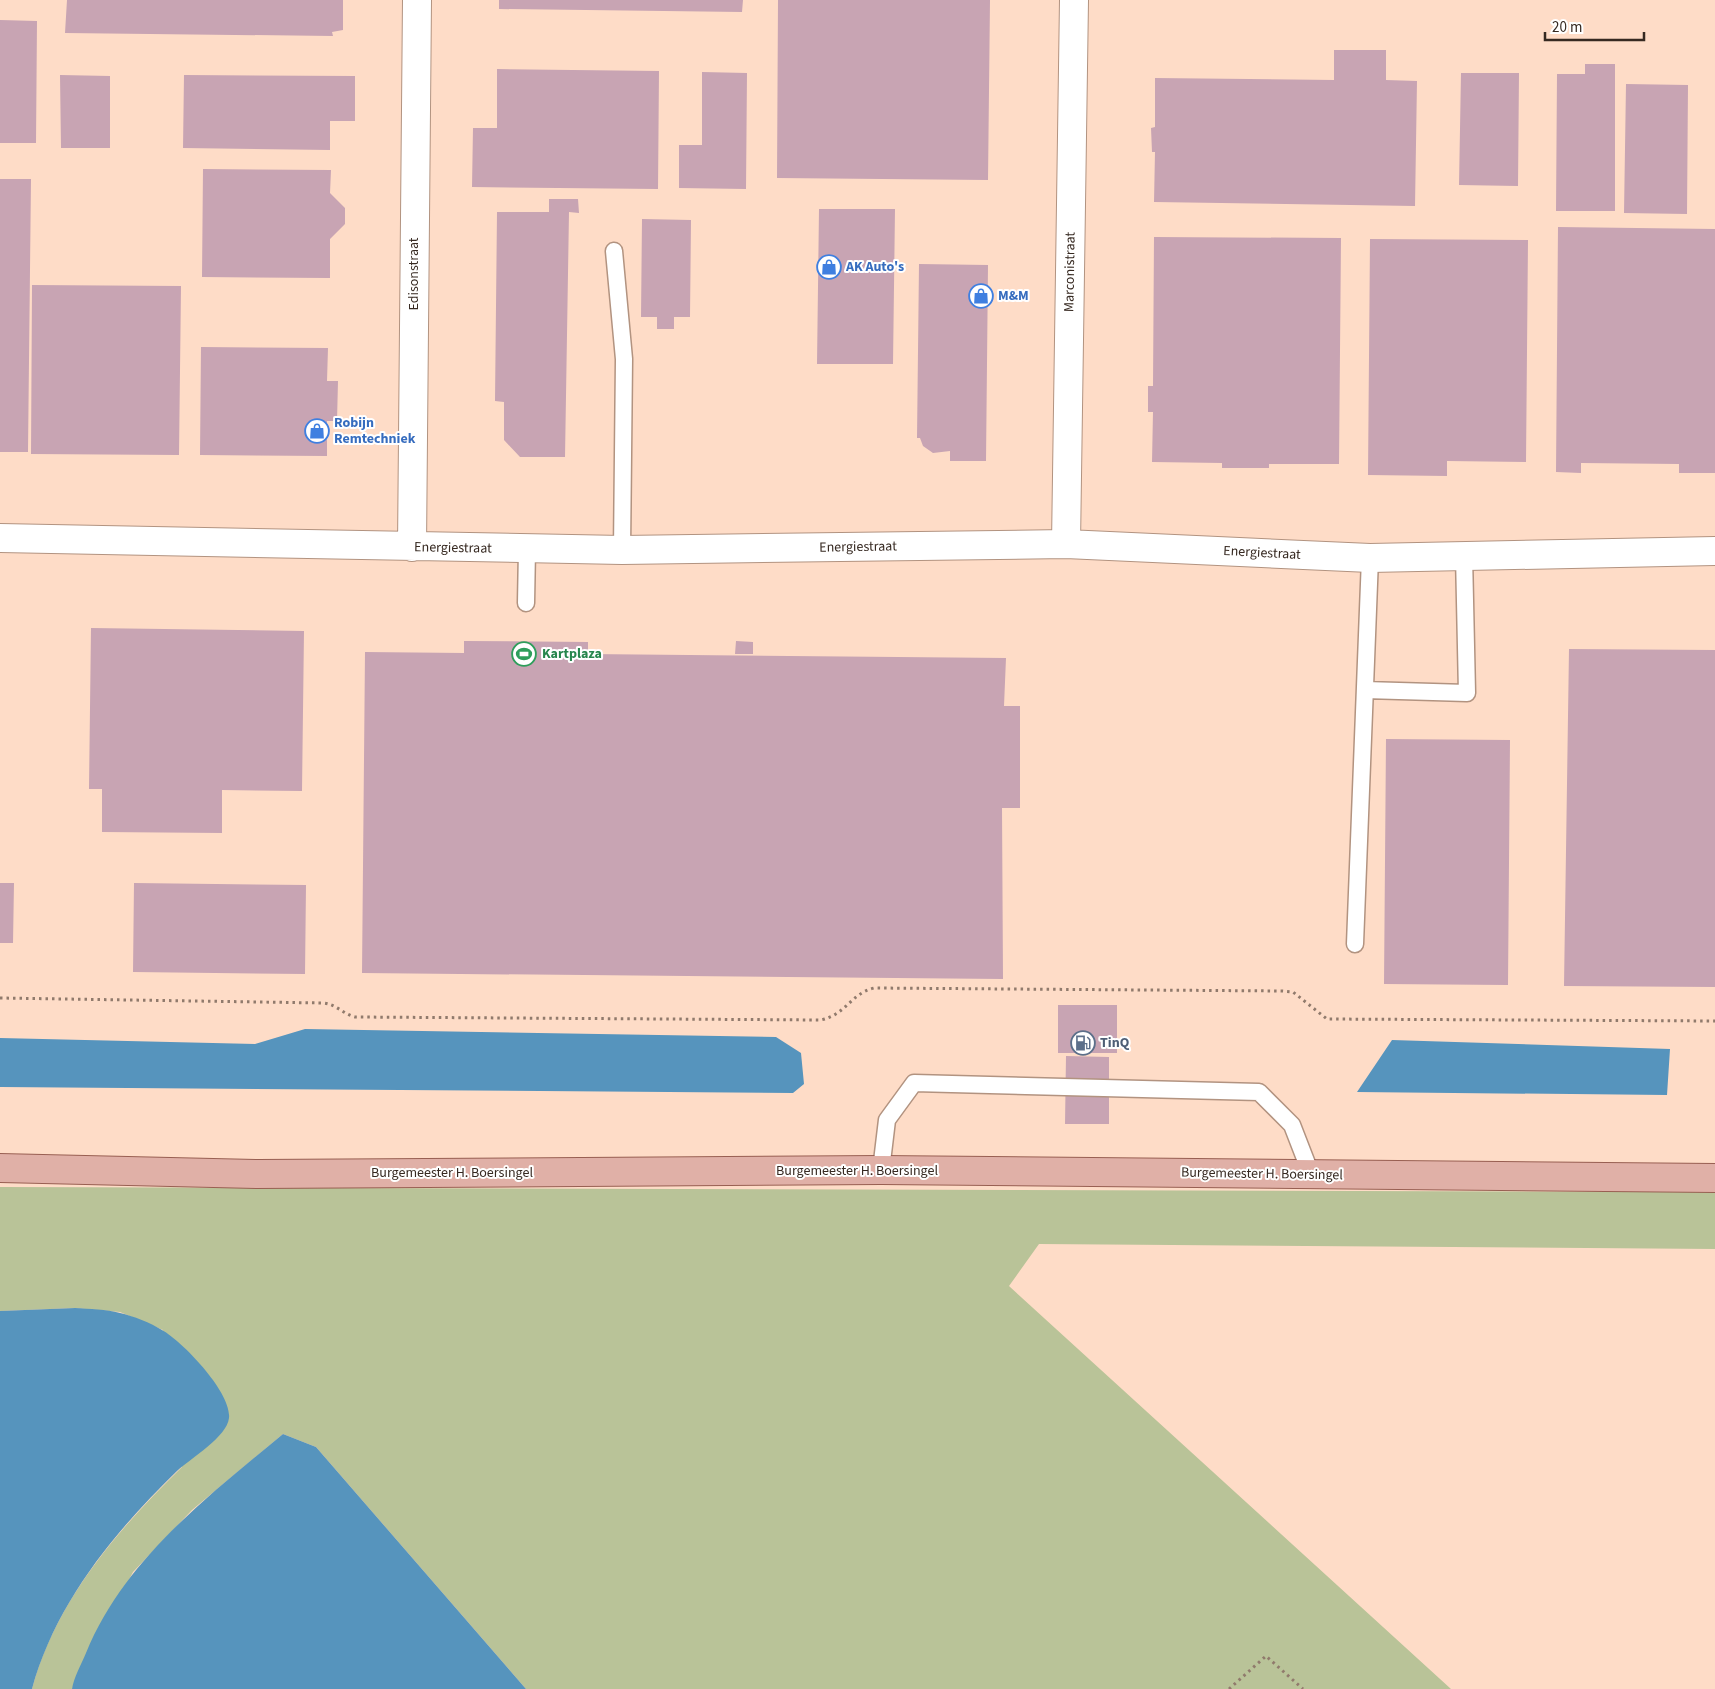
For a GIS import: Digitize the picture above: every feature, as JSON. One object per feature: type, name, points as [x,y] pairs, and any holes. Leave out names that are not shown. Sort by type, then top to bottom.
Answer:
[{"type":"main road","name":"Burgemeester H. Boersingel","points":[[0,1168],[258,1174],[881,1170],[1715,1178]]},
{"type":"street","name":"Edisonstraat","points":[[412,547],[417,0]]},
{"type":"street","name":"Marconistraat","points":[[1066,544],[1074,0]]},
{"type":"street","name":"Energiestraat","points":[[0,538],[622,550],[1066,544],[1370,558],[1715,552]]},
{"type":"lane","points":[[614,251],[624,359],[622,550]]},
{"type":"lane","points":[[526,603],[527,549]]},
{"type":"lane","points":[[1365,690],[1467,693],[1464,555]]},
{"type":"lane","points":[[1355,944],[1370,558]]},
{"type":"lane","points":[[881,1170],[887,1120],[914,1083],[1259,1092],[1292,1125],[1311,1174]]},
{"type":"path","points":[[0,998],[323,1003],[331,1004],[346,1015],[355,1017],[821,1020],[838,1014],[863,990],[874,988],[1282,990],[1292,992],[1326,1019],[1715,1021]]},
{"type":"path","points":[[1229,1689],[1266,1656],[1303,1689]]},
{"type":"green space","points":[[0,1187],[1715,1192],[1715,1249],[1039,1244],[1009,1286],[1451,1689],[526,1689],[316,1447],[283,1434],[192,1510],[133,1572],[72,1689],[32,1689],[42,1657],[56,1626],[73,1597],[112,1542],[182,1467],[163,1330],[120,1312],[75,1308],[0,1311]]},
{"type":"water","points":[[305,1029],[776,1037],[801,1053],[804,1084],[793,1093],[0,1087],[0,1038],[255,1044]]},
{"type":"water","points":[[1392,1040],[1670,1049],[1667,1095],[1357,1092]]},
{"type":"water","points":[[75,1308],[125,1314],[153,1325],[171,1336],[182,1345],[215,1382],[223,1395],[228,1408],[229,1418],[227,1425],[215,1440],[177,1471],[131,1518],[90,1571],[72,1598],[56,1628],[42,1658],[32,1689],[0,1689],[0,1311]]},
{"type":"water","points":[[283,1434],[316,1447],[526,1689],[72,1689],[74,1680],[102,1619],[122,1588],[145,1559],[197,1506]]},
{"type":"building","points":[[67,0],[343,0],[343,30],[332,32],[333,36],[65,33]]},
{"type":"building","points":[[499,0],[743,0],[742,12],[499,9]]},
{"type":"building","points":[[778,0],[990,0],[988,180],[777,178]]},
{"type":"building","points":[[0,20],[37,21],[36,143],[0,143]]},
{"type":"building","points":[[1334,50],[1386,50],[1386,80],[1417,81],[1415,206],[1154,202],[1155,152],[1152,152],[1151,128],[1155,127],[1155,78],[1334,80]]},
{"type":"building","points":[[1585,64],[1615,64],[1615,211],[1556,211],[1557,74],[1585,74]]},
{"type":"building","points":[[497,69],[659,71],[658,189],[472,187],[473,128],[497,128]]},
{"type":"building","points":[[702,72],[747,73],[746,189],[679,188],[679,145],[702,145]]},
{"type":"building","points":[[1461,73],[1519,73],[1518,186],[1459,185]]},
{"type":"building","points":[[60,75],[110,76],[110,148],[61,148]]},
{"type":"building","points":[[184,75],[355,76],[355,121],[330,121],[330,150],[183,148]]},
{"type":"building","points":[[1626,84],[1688,85],[1687,214],[1624,213]]},
{"type":"building","points":[[203,169],[331,170],[330,193],[345,208],[345,224],[330,239],[330,278],[202,277]]},
{"type":"building","points":[[0,179],[31,179],[28,452],[0,452]]},
{"type":"building","points":[[549,199],[578,199],[579,213],[569,212],[565,457],[520,457],[504,440],[504,402],[495,401],[497,212],[549,212]]},
{"type":"building","points":[[819,209],[895,209],[893,364],[817,364]]},
{"type":"building","points":[[642,219],[691,220],[690,317],[674,317],[674,329],[657,329],[657,317],[641,317]]},
{"type":"building","points":[[1558,227],[1715,229],[1715,473],[1679,473],[1679,464],[1581,463],[1581,473],[1556,472]]},
{"type":"building","points":[[1154,237],[1341,238],[1339,464],[1269,464],[1269,468],[1222,468],[1222,463],[1152,462],[1153,412],[1148,412],[1148,386],[1153,386]]},
{"type":"building","points":[[1370,239],[1528,240],[1526,462],[1447,461],[1447,476],[1368,475]]},
{"type":"building","points":[[919,264],[988,265],[986,461],[950,461],[950,451],[933,453],[923,446],[920,438],[917,438]]},
{"type":"building","points":[[32,285],[181,286],[179,455],[31,454]]},
{"type":"building","points":[[201,347],[328,348],[327,381],[338,381],[337,421],[327,421],[327,456],[200,455]]},
{"type":"building","points":[[91,628],[304,631],[302,791],[222,790],[222,833],[102,832],[102,789],[89,789]]},
{"type":"building","points":[[464,641],[588,642],[588,654],[1006,658],[1004,706],[1020,706],[1020,808],[1002,808],[1003,979],[362,973],[365,652],[464,653]]},
{"type":"building","points":[[736,641],[753,642],[753,654],[735,654]]},
{"type":"building","points":[[1569,649],[1715,650],[1715,987],[1564,986]]},
{"type":"building","points":[[1386,739],[1510,740],[1508,985],[1384,984]]},
{"type":"building","points":[[0,883],[14,883],[13,943],[0,943]]},
{"type":"building","points":[[134,883],[306,885],[305,974],[133,972]]},
{"type":"building","points":[[1058,1005],[1117,1005],[1117,1053],[1058,1053]]},
{"type":"building","points":[[1066,1056],[1109,1057],[1109,1124],[1065,1124]]},
{"type":"place","name":"AK Auto's","points":[[829,267]]},
{"type":"place","name":"M&M","points":[[981,296]]},
{"type":"place","name":"Robijn Remtechniek","points":[[317,431]]},
{"type":"place","name":"Kartplaza","points":[[524,654]]},
{"type":"place","name":"TinQ","points":[[1083,1043]]}]
